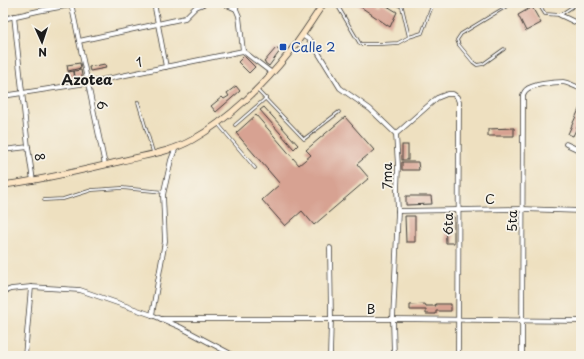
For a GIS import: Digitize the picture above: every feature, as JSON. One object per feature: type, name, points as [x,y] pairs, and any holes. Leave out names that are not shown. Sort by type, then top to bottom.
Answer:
[{"type":"main road","points":[[3,185],[33,181],[153,154],[176,147],[197,137],[217,123],[257,89],[288,54],[324,3]]},
{"type":"street","points":[[154,3],[166,67]]},
{"type":"street","points":[[79,41],[185,18],[196,7],[206,3]]},
{"type":"street","points":[[222,3],[236,9]]},
{"type":"street","points":[[237,3],[236,9],[239,16],[244,51],[272,73]]},
{"type":"street","points":[[3,19],[71,4]]},
{"type":"street","name":"6","points":[[71,4],[105,165]]},
{"type":"street","points":[[560,15],[581,25]]},
{"type":"street","name":"8","points":[[14,16],[33,181]]},
{"type":"street","points":[[302,35],[311,42],[340,88],[370,109],[396,134]]},
{"type":"street","name":"1","points":[[3,96],[87,83],[244,51]]},
{"type":"street","name":"5ta","points":[[522,356],[522,100],[525,91],[529,88],[548,83],[563,82],[581,89]]},
{"type":"street","name":"6ta","points":[[396,134],[437,98],[448,94],[453,94],[458,98],[458,356]]},
{"type":"street","name":"7ma","points":[[394,356],[398,211],[396,134]]},
{"type":"street","points":[[566,144],[581,151]]},
{"type":"street","points":[[3,150],[28,147]]},
{"type":"street","points":[[152,315],[165,241],[163,195],[171,160],[176,147]]},
{"type":"street","name":"C","points":[[398,211],[522,209],[581,211]]},
{"type":"street","points":[[330,248],[330,356]]},
{"type":"street","points":[[25,356],[31,287]]},
{"type":"street","points":[[3,292],[11,289],[31,287],[80,290],[152,315],[180,327],[232,356]]},
{"type":"street","name":"B","points":[[161,319],[581,321]]},
{"type":"lane","points":[[336,3],[360,44],[398,43],[409,36],[422,34],[432,6]]},
{"type":"lane","points":[[395,3],[402,7],[409,36]]},
{"type":"lane","points":[[504,49],[483,64],[478,65],[473,62],[459,45],[457,40],[461,34],[512,3]]},
{"type":"lane","points":[[538,3],[545,14],[560,15],[578,3]]},
{"type":"lane","points":[[257,89],[304,139],[339,112]]},
{"type":"lane","points":[[235,125],[266,98]]},
{"type":"lane","points":[[138,102],[153,154]]},
{"type":"lane","points":[[217,123],[255,168]]},
{"type":"lane","points":[[44,200],[63,199],[92,190],[114,188],[164,192]]},
{"type":"building","points":[[355,3],[374,3],[378,6],[382,3],[397,12],[390,27]]},
{"type":"building","points":[[532,7],[541,23],[526,31],[518,15]]},
{"type":"building","points":[[276,48],[280,51],[269,66],[264,62]]},
{"type":"building","points":[[244,56],[255,67],[249,73],[238,62]]},
{"type":"building","points":[[80,63],[81,68],[68,71],[67,65]]},
{"type":"building","points":[[105,64],[106,68],[90,71],[89,67]]},
{"type":"building","points":[[81,70],[83,81],[76,82],[74,71]]},
{"type":"building","points":[[74,71],[75,82],[70,82],[68,72]]},
{"type":"building","points":[[236,86],[240,91],[216,112],[211,106],[222,97],[224,99],[229,96],[227,93]]},
{"type":"building","points":[[581,105],[581,119],[573,136],[568,134]]},
{"type":"building","points":[[264,107],[298,145],[294,149],[260,110]]},
{"type":"building","points":[[256,115],[299,165],[311,155],[306,150],[345,117],[374,150],[357,164],[369,178],[314,225],[302,211],[285,226],[262,200],[280,184],[236,133]]},
{"type":"building","points":[[514,128],[514,136],[488,136],[488,129]]},
{"type":"building","points":[[402,145],[408,145],[408,160],[402,160]]},
{"type":"building","points":[[402,162],[418,162],[419,170],[402,170]]},
{"type":"building","points":[[406,196],[431,196],[432,204],[406,205]]},
{"type":"building","points":[[405,216],[415,216],[415,242],[406,242]]},
{"type":"building","points":[[445,217],[454,217],[454,243],[446,243]]},
{"type":"building","points":[[425,304],[426,306],[436,306],[435,304],[451,304],[451,311],[436,311],[436,314],[426,314],[426,310],[410,310],[410,305]]},
{"type":"place","name":"Calle 2","points":[[283,47]]},
{"type":"district","name":"Azotea","points":[[87,80]]}]
